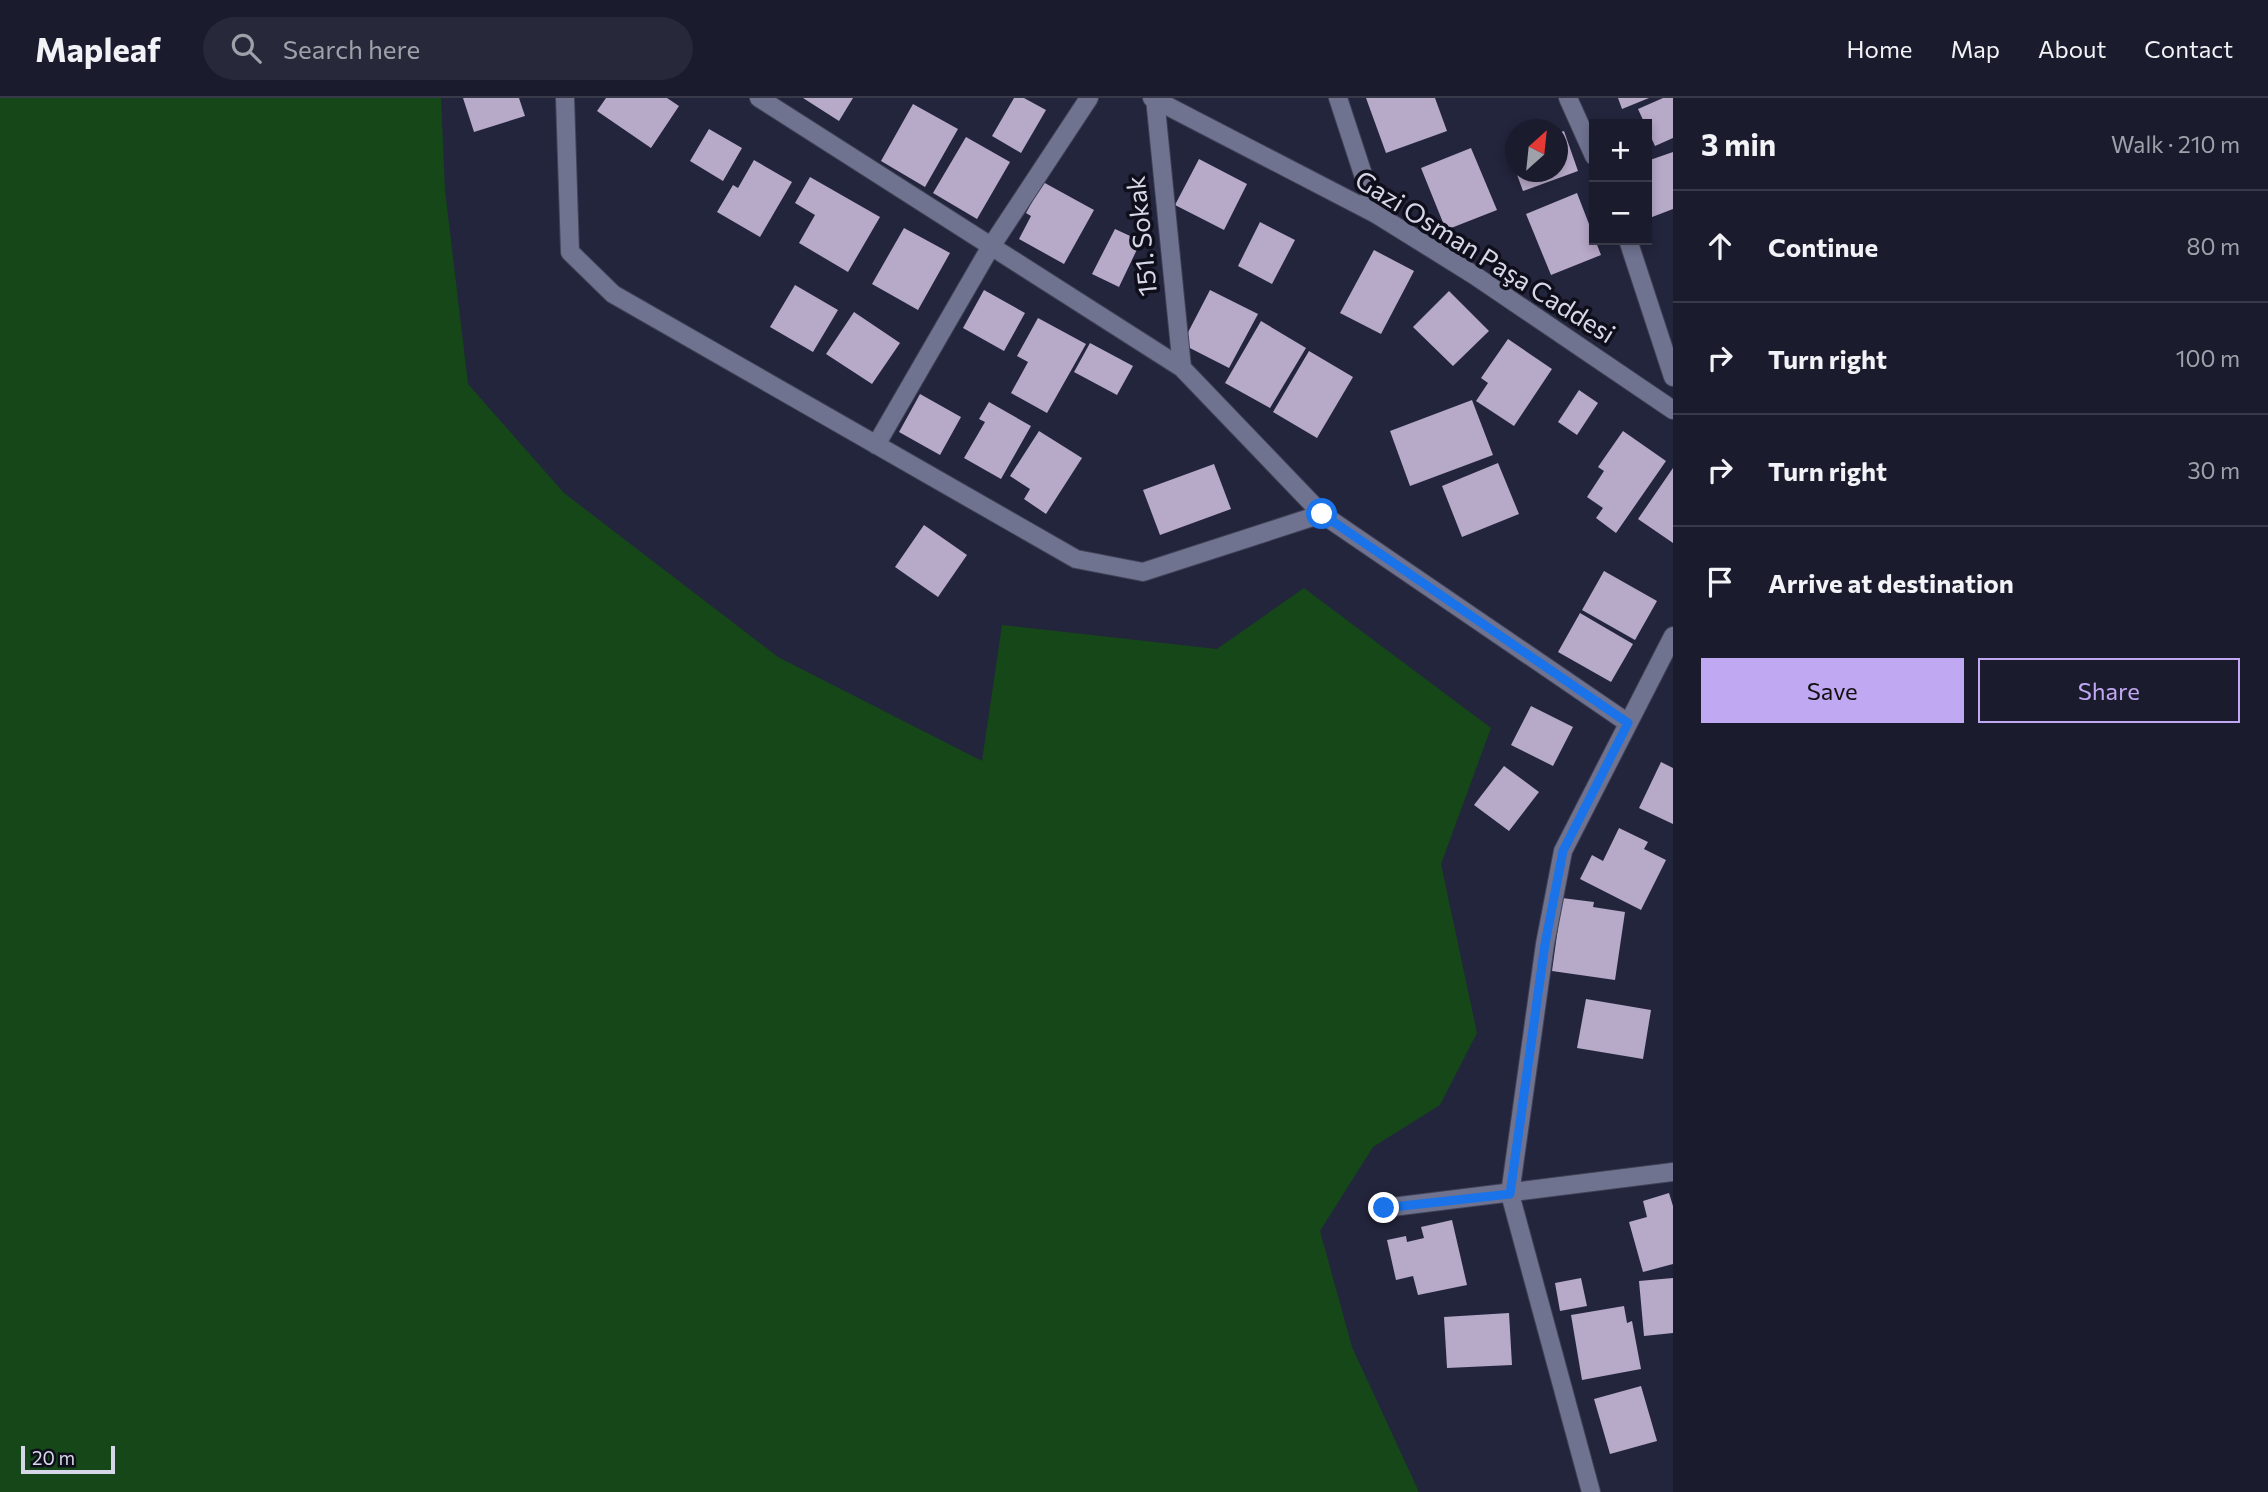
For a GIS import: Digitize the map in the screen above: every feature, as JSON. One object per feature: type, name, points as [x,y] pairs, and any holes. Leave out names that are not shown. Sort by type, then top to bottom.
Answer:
[{"type":"street","points":[[565,98],[570,252],[613,294],[1076,559],[1143,572],[1322,514]]},
{"type":"street","points":[[759,98],[990,248],[1182,368],[1322,514],[1628,723]]},
{"type":"street","points":[[876,445],[990,248],[1090,98]]},
{"type":"street","name":"Gazi Osman Paşa Caddesi","points":[[1154,98],[1376,214],[1474,275],[1673,410]]},
{"type":"street","name":"151. Sokak","points":[[1154,98],[1182,368]]},
{"type":"street","points":[[1338,98],[1376,214]]},
{"type":"street","points":[[1568,98],[1589,145]]},
{"type":"street","points":[[1630,245],[1673,377]]},
{"type":"street","points":[[1591,1492],[1510,1194],[1545,944],[1563,851],[1673,636]]},
{"type":"street","points":[[1384,1208],[1673,1172]]},
{"type":"green space","points":[[0,98],[441,98],[445,190],[468,384],[564,493],[778,657],[982,761],[1002,625],[1217,649],[1304,588],[1491,728],[1441,864],[1477,1033],[1440,1105],[1373,1147],[1320,1231],[1352,1347],[1419,1492],[0,1492]]},
{"type":"building","points":[[463,98],[519,98],[525,116],[474,132]]},
{"type":"building","points":[[606,98],[667,98],[679,106],[651,148],[597,111]]},
{"type":"building","points":[[803,98],[853,98],[839,121]]},
{"type":"building","points":[[1014,98],[1024,98],[1046,110],[1021,153],[992,136]]},
{"type":"building","points":[[1366,98],[1435,98],[1447,131],[1386,153]]},
{"type":"building","points":[[1618,98],[1649,98],[1622,109]]},
{"type":"building","points":[[1663,98],[1673,98],[1673,138],[1655,146],[1652,139],[1652,119],[1643,119],[1638,109]]},
{"type":"building","points":[[913,104],[958,129],[925,187],[881,161]]},
{"type":"building","points":[[709,129],[742,148],[723,181],[690,161]]},
{"type":"building","points":[[966,137],[1010,162],[977,219],[933,193]]},
{"type":"building","points":[[1568,142],[1578,171],[1568,175]]},
{"type":"building","points":[[1471,148],[1497,210],[1446,230],[1421,168]]},
{"type":"building","points":[[1673,152],[1673,209],[1652,217],[1652,182],[1652,159]]},
{"type":"building","points":[[1199,159],[1247,184],[1224,230],[1175,205]]},
{"type":"building","points":[[754,160],[792,182],[760,237],[717,212],[733,185],[738,188]]},
{"type":"building","points":[[810,177],[880,217],[848,272],[799,243],[815,215],[795,203]]},
{"type":"building","points":[[1043,182],[1094,210],[1064,264],[1019,239],[1031,216],[1026,213]]},
{"type":"building","points":[[1520,182],[1548,182],[1523,191]]},
{"type":"building","points":[[1577,193],[1589,224],[1589,245],[1597,245],[1601,255],[1551,275],[1526,214]]},
{"type":"building","points":[[1260,222],[1295,240],[1272,284],[1238,266]]},
{"type":"building","points":[[904,228],[950,253],[918,310],[872,284]]},
{"type":"building","points":[[1115,229],[1141,241],[1119,287],[1092,274]]},
{"type":"building","points":[[1374,250],[1414,271],[1381,334],[1340,313]]},
{"type":"building","points":[[795,285],[838,310],[813,352],[770,327]]},
{"type":"building","points":[[984,290],[1025,313],[1004,351],[963,328]]},
{"type":"building","points":[[1210,290],[1258,314],[1229,368],[1182,344]]},
{"type":"building","points":[[1449,291],[1489,331],[1453,366],[1413,327]]},
{"type":"building","points":[[854,312],[900,343],[872,384],[826,354]]},
{"type":"building","points":[[1038,318],[1086,344],[1047,413],[1011,393],[1028,362],[1017,356]]},
{"type":"building","points":[[1261,321],[1306,348],[1270,408],[1225,383]]},
{"type":"building","points":[[1508,339],[1552,369],[1514,426],[1476,401],[1488,383],[1481,378]]},
{"type":"building","points":[[1090,343],[1133,366],[1117,395],[1074,372]]},
{"type":"building","points":[[1309,351],[1353,377],[1317,438],[1273,412]]},
{"type":"building","points":[[1579,390],[1598,403],[1577,435],[1558,422]]},
{"type":"building","points":[[920,394],[961,417],[940,455],[899,432]]},
{"type":"building","points":[[1472,400],[1493,455],[1410,486],[1390,431]]},
{"type":"building","points":[[989,402],[1031,426],[1001,479],[964,458],[985,422],[979,419]]},
{"type":"building","points":[[1039,431],[1082,458],[1046,514],[1024,499],[1030,489],[1010,476]]},
{"type":"building","points":[[1623,431],[1666,461],[1616,533],[1596,518],[1603,508],[1587,497],[1604,471],[1598,467]]},
{"type":"building","points":[[1498,463],[1519,514],[1462,537],[1442,486]]},
{"type":"building","points":[[1214,464],[1231,509],[1160,535],[1143,490]]},
{"type":"building","points":[[1673,468],[1673,543],[1638,519]]},
{"type":"building","points":[[924,525],[967,555],[938,597],[895,567]]},
{"type":"building","points":[[1604,571],[1657,601],[1635,640],[1582,610]]},
{"type":"building","points":[[1580,613],[1633,644],[1611,682],[1558,652]]},
{"type":"building","points":[[1531,706],[1573,727],[1553,766],[1511,745]]},
{"type":"building","points":[[1661,762],[1673,768],[1673,824],[1639,808]]},
{"type":"building","points":[[1504,766],[1539,792],[1509,831],[1474,805]]},
{"type":"building","points":[[1619,828],[1648,842],[1644,849],[1666,860],[1641,910],[1580,879],[1592,855],[1603,861]]},
{"type":"building","points":[[1562,898],[1594,902],[1593,907],[1625,912],[1615,980],[1552,971]]},
{"type":"building","points":[[1586,999],[1651,1010],[1643,1059],[1577,1048]]},
{"type":"building","points":[[1669,1193],[1673,1206],[1673,1264],[1643,1272],[1629,1222],[1647,1217],[1643,1201]]},
{"type":"building","points":[[1452,1220],[1467,1285],[1418,1295],[1413,1276],[1396,1280],[1387,1240],[1406,1236],[1407,1242],[1424,1238],[1421,1227]]},
{"type":"building","points":[[1581,1278],[1587,1306],[1560,1311],[1555,1283]]},
{"type":"building","points":[[1673,1278],[1673,1333],[1644,1336],[1639,1281]]},
{"type":"building","points":[[1624,1306],[1627,1323],[1632,1321],[1641,1369],[1582,1380],[1571,1315]]},
{"type":"building","points":[[1509,1313],[1512,1365],[1447,1368],[1444,1317]]},
{"type":"building","points":[[1641,1386],[1657,1441],[1610,1454],[1594,1399]]},
{"type":"route","points":[[1322,514],[1628,723],[1563,851],[1545,944],[1510,1194],[1384,1208]]}]
